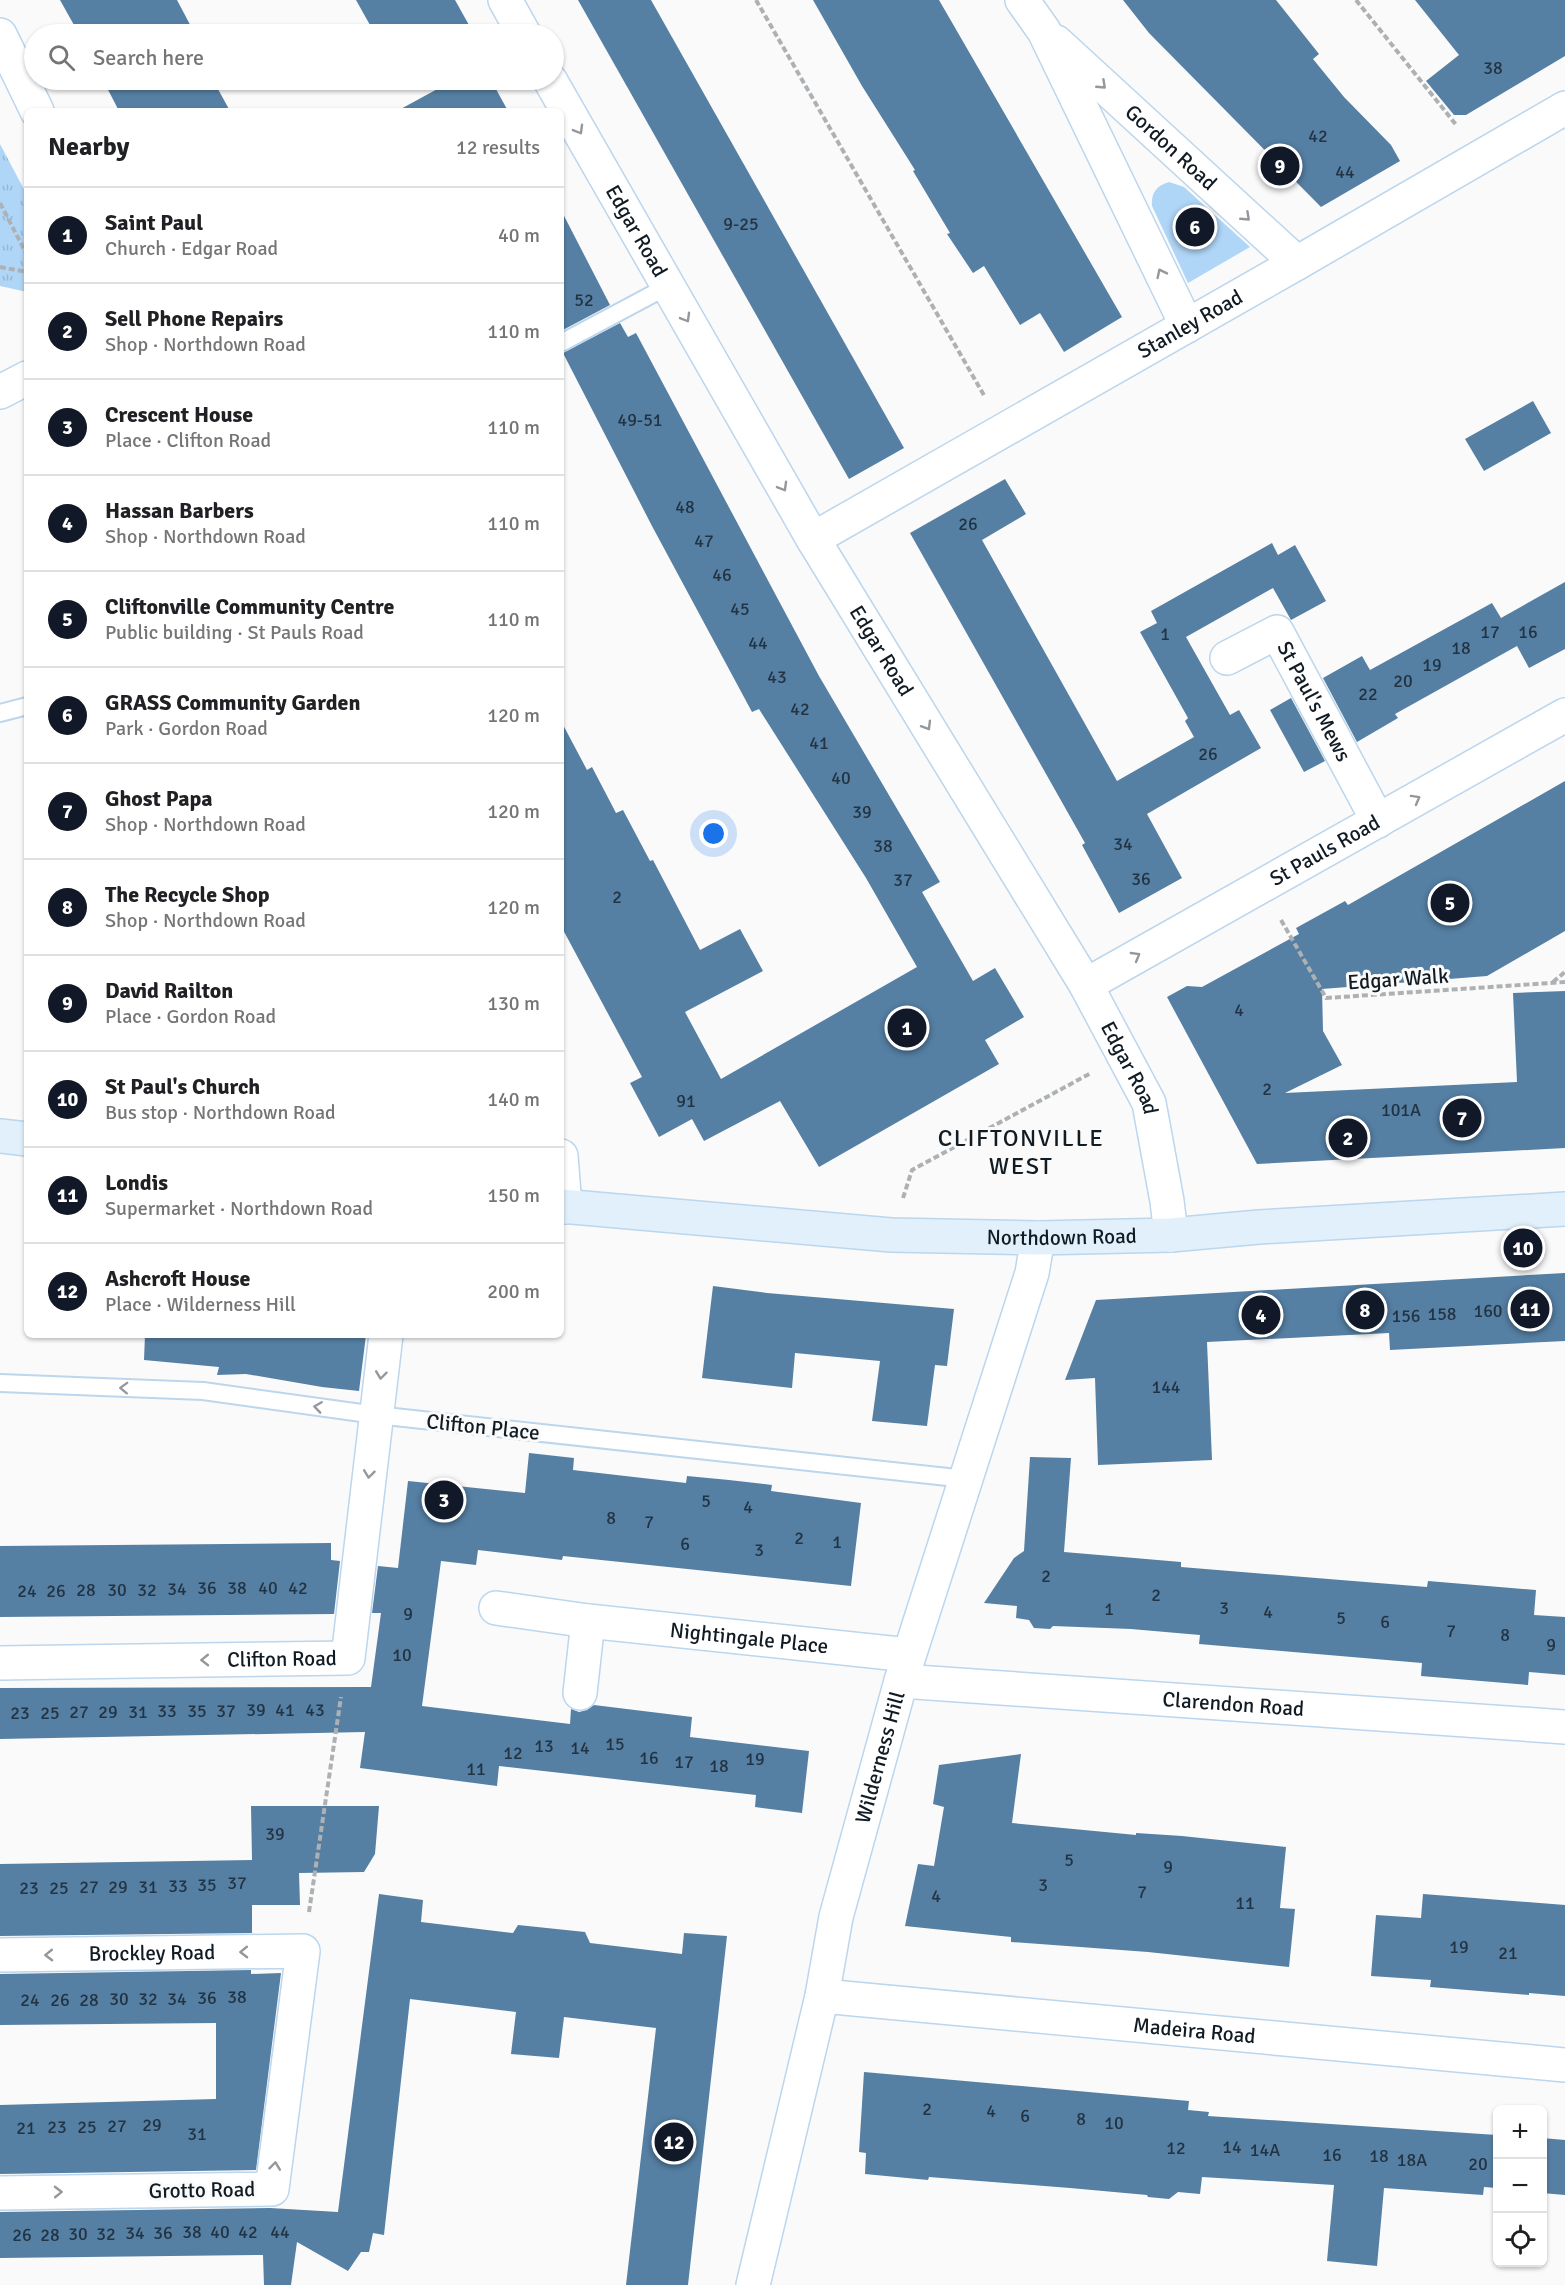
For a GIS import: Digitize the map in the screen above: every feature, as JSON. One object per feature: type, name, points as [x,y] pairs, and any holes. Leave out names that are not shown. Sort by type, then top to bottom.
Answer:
[{"type":"main road","points":[[0,1136],[24,1139]]},
{"type":"main road","name":"Northdown Road","points":[[564,1207],[891,1235],[1038,1239],[1171,1235],[1259,1227],[1565,1209]]},
{"type":"street","points":[[505,0],[518,24]]},
{"type":"street","name":"Gordon Road","points":[[1022,0],[1044,31],[1187,326]]},
{"type":"street","name":"Gordon Road","points":[[1044,31],[1297,263]]},
{"type":"street","points":[[0,35],[24,84]]},
{"type":"street","points":[[27,90],[36,108]]},
{"type":"street","name":"Edgar Road","points":[[556,90],[813,539],[1086,985],[1149,1103],[1171,1235]]},
{"type":"street","name":"Stanley Road","points":[[813,539],[1565,108]]},
{"type":"street","points":[[0,392],[24,380]]},
{"type":"street","name":"St Paul's Mews","points":[[1227,658],[1277,632],[1378,821]]},
{"type":"street","name":"St Pauls Road","points":[[1086,985],[1565,716]]},
{"type":"street","name":"Wilderness Hill","points":[[753,2285],[822,1996],[836,1917],[905,1668],[1032,1273],[1038,1239]]},
{"type":"street","name":"Clifton Road","points":[[0,1663],[348,1658],[386,1338]]},
{"type":"street","name":"Nightingale Place","points":[[496,1608],[905,1668]]},
{"type":"street","points":[[580,1693],[588,1621]]},
{"type":"street","name":"Clarendon Road","points":[[905,1668],[1565,1727]]},
{"type":"street","name":"Brockley Road","points":[[0,1955],[303,1951]]},
{"type":"street","name":"Grotto Road","points":[[0,2193],[272,2189],[303,1951]]},
{"type":"street","name":"Madeira Road","points":[[822,1996],[1565,2065]]},
{"type":"lane","points":[[564,341],[669,286]]},
{"type":"lane","points":[[0,713],[24,707]]},
{"type":"lane","name":"Clifton Place","points":[[0,1383],[203,1391],[376,1415],[966,1479]]},
{"type":"path","points":[[756,0],[1004,430]]},
{"type":"path","points":[[1356,0],[1481,157]]},
{"type":"path","points":[[0,203],[24,249]]},
{"type":"path","points":[[0,267],[24,271]]},
{"type":"path","name":"Edgar Walk","points":[[1260,886],[1326,998],[1565,982]]},
{"type":"path","points":[[1553,983],[1565,972]]},
{"type":"path","points":[[891,1235],[912,1170],[1123,1056]]},
{"type":"path","points":[[303,1951],[348,1658]]},
{"type":"green space","points":[[0,144],[24,189],[24,291],[0,286]]},
{"type":"green space","points":[[1169,182],[1184,187],[1250,247],[1188,283],[1152,206],[1155,191]]},
{"type":"building","points":[[60,0],[177,0],[190,24],[73,24]]},
{"type":"building","points":[[356,0],[455,0],[468,24],[369,24]]},
{"type":"building","points":[[578,0],[651,0],[904,448],[849,479]]},
{"type":"building","points":[[813,0],[939,0],[1122,317],[1064,352],[1040,313],[1020,325],[984,266],[973,273],[947,234],[950,233],[913,171],[915,170],[862,86]]},
{"type":"building","points":[[1123,0],[1276,0],[1319,54],[1313,59],[1344,97],[1391,145],[1400,161],[1321,207],[1149,33]]},
{"type":"building","points":[[1415,0],[1565,0],[1565,56],[1466,115],[1454,115],[1426,81],[1459,55]]},
{"type":"building","points":[[108,90],[218,90],[228,108],[117,108]]},
{"type":"building","points":[[436,90],[496,90],[506,108],[403,108]]},
{"type":"building","points":[[564,216],[610,305],[564,329]]},
{"type":"building","points":[[620,323],[628,337],[636,333],[819,676],[940,882],[922,892],[973,981],[995,968],[1024,1017],[985,1040],[999,1064],[819,1167],[780,1101],[704,1141],[692,1119],[659,1137],[630,1083],[642,1077],[564,932],[564,727],[587,770],[592,767],[616,813],[623,810],[650,861],[653,860],[700,950],[740,929],[763,971],[685,1012],[721,1079],[917,967],[866,878],[759,709],[752,712],[652,526],[564,352]]},
{"type":"building","points":[[1533,401],[1551,433],[1484,471],[1465,439]]},
{"type":"building","points":[[1005,479],[1026,514],[982,540],[1117,781],[1194,737],[1185,721],[1188,718],[1140,632],[1157,623],[1151,611],[1272,543],[1278,555],[1295,545],[1326,601],[1291,620],[1273,588],[1186,637],[1230,715],[1239,710],[1261,748],[1147,814],[1182,878],[1119,913],[1082,845],[1085,843],[910,533]]},
{"type":"building","points":[[1565,582],[1565,649],[1529,668],[1517,646],[1395,714],[1398,718],[1357,742],[1323,678],[1362,656],[1370,670],[1492,603],[1501,618]]},
{"type":"building","points":[[1291,698],[1325,761],[1304,772],[1270,710]]},
{"type":"building","points":[[1565,781],[1565,931],[1487,976],[1322,989],[1323,1031],[1342,1065],[1285,1093],[1517,1082],[1513,993],[1565,991],[1565,1148],[1257,1164],[1167,997],[1187,986],[1202,987],[1299,934],[1296,928],[1345,901],[1348,905]]},
{"type":"building","points":[[1565,1273],[1565,1341],[1390,1350],[1389,1333],[1207,1342],[1212,1460],[1098,1465],[1095,1378],[1065,1380],[1096,1300]]},
{"type":"building","points":[[713,1286],[767,1293],[954,1309],[947,1366],[935,1365],[927,1426],[872,1421],[880,1361],[795,1353],[792,1388],[702,1378]]},
{"type":"building","points":[[145,1338],[366,1338],[359,1391],[246,1374],[217,1375],[219,1367],[144,1360]]},
{"type":"building","points":[[529,1453],[574,1458],[573,1470],[686,1483],[687,1476],[729,1480],[772,1485],[771,1491],[861,1503],[851,1586],[563,1556],[562,1560],[478,1550],[476,1565],[441,1561],[422,1706],[570,1724],[571,1709],[579,1712],[594,1705],[692,1717],[690,1737],[809,1751],[802,1813],[755,1807],[756,1795],[499,1766],[497,1786],[360,1768],[365,1732],[0,1739],[0,1688],[371,1687],[381,1613],[372,1613],[378,1566],[398,1568],[408,1481],[525,1493]]},
{"type":"building","points":[[1030,1457],[1071,1458],[1064,1552],[1181,1562],[1181,1567],[1427,1587],[1428,1581],[1536,1590],[1534,1615],[1565,1617],[1565,1675],[1529,1672],[1528,1685],[1421,1676],[1422,1663],[1199,1644],[1200,1635],[1131,1629],[1053,1626],[1050,1629],[1034,1628],[1029,1620],[1016,1618],[1017,1606],[984,1603],[1014,1558],[1024,1551]]},
{"type":"building","points":[[331,1543],[331,1560],[340,1561],[334,1614],[0,1617],[0,1546]]},
{"type":"building","points":[[1021,1754],[1012,1823],[1136,1835],[1136,1833],[1182,1836],[1286,1847],[1280,1908],[1295,1909],[1289,1967],[1148,1952],[1011,1942],[1011,1937],[905,1926],[918,1864],[934,1866],[944,1807],[933,1804],[939,1765]]},
{"type":"building","points":[[251,1806],[379,1806],[375,1854],[364,1872],[299,1873],[300,1905],[252,1905],[252,1933],[0,1936],[0,1864],[252,1860]]},
{"type":"building","points":[[379,1894],[423,1900],[421,1922],[513,1933],[518,1925],[585,1932],[590,1943],[682,1954],[684,1933],[727,1936],[688,2285],[626,2285],[656,2028],[564,2017],[559,2058],[511,2054],[516,2012],[410,1999],[384,2235],[373,2233],[369,2252],[361,2252],[348,2271],[297,2242],[291,2285],[264,2285],[263,2255],[0,2258],[0,2212],[270,2208],[338,2212]]},
{"type":"building","points":[[1423,1894],[1565,1905],[1565,1996],[1430,1987],[1431,1980],[1371,1976],[1376,1915],[1421,1918]]},
{"type":"building","points":[[251,1970],[251,1974],[281,1973],[256,2170],[0,2174],[0,2105],[216,2099],[216,2023],[0,2025],[0,1974]]},
{"type":"building","points":[[864,2072],[1189,2101],[1188,2110],[1209,2112],[1208,2116],[1493,2135],[1493,2188],[1484,2187],[1483,2195],[1384,2188],[1377,2266],[1327,2261],[1334,2185],[1202,2177],[1200,2194],[1178,2192],[1169,2199],[1070,2188],[865,2174],[866,2153],[859,2152]]},
{"type":"building","points":[[1547,2138],[1565,2140],[1565,2195],[1547,2193]]},
{"type":"place","name":"David Railton","points":[[1280,166]]},
{"type":"place","name":"GRASS Community Garden","points":[[1195,227]]},
{"type":"place","name":"Cliftonville Community Centre","points":[[1450,903]]},
{"type":"place","name":"Saint Paul","points":[[907,1028]]},
{"type":"place","name":"Ghost Papa","points":[[1462,1118]]},
{"type":"place","name":"Sell Phone Repairs","points":[[1348,1138]]},
{"type":"place","name":"St Paul's Church","points":[[1523,1248]]},
{"type":"place","name":"Londis","points":[[1530,1309]]},
{"type":"place","name":"The Recycle Shop","points":[[1365,1310]]},
{"type":"place","name":"Hassan Barbers","points":[[1261,1315]]},
{"type":"place","name":"Crescent House","points":[[444,1500]]},
{"type":"place","name":"Ashcroft House","points":[[674,2142]]},
{"type":"district","name":"CLIFTONVILLE WEST","points":[[1021,1152]]}]
